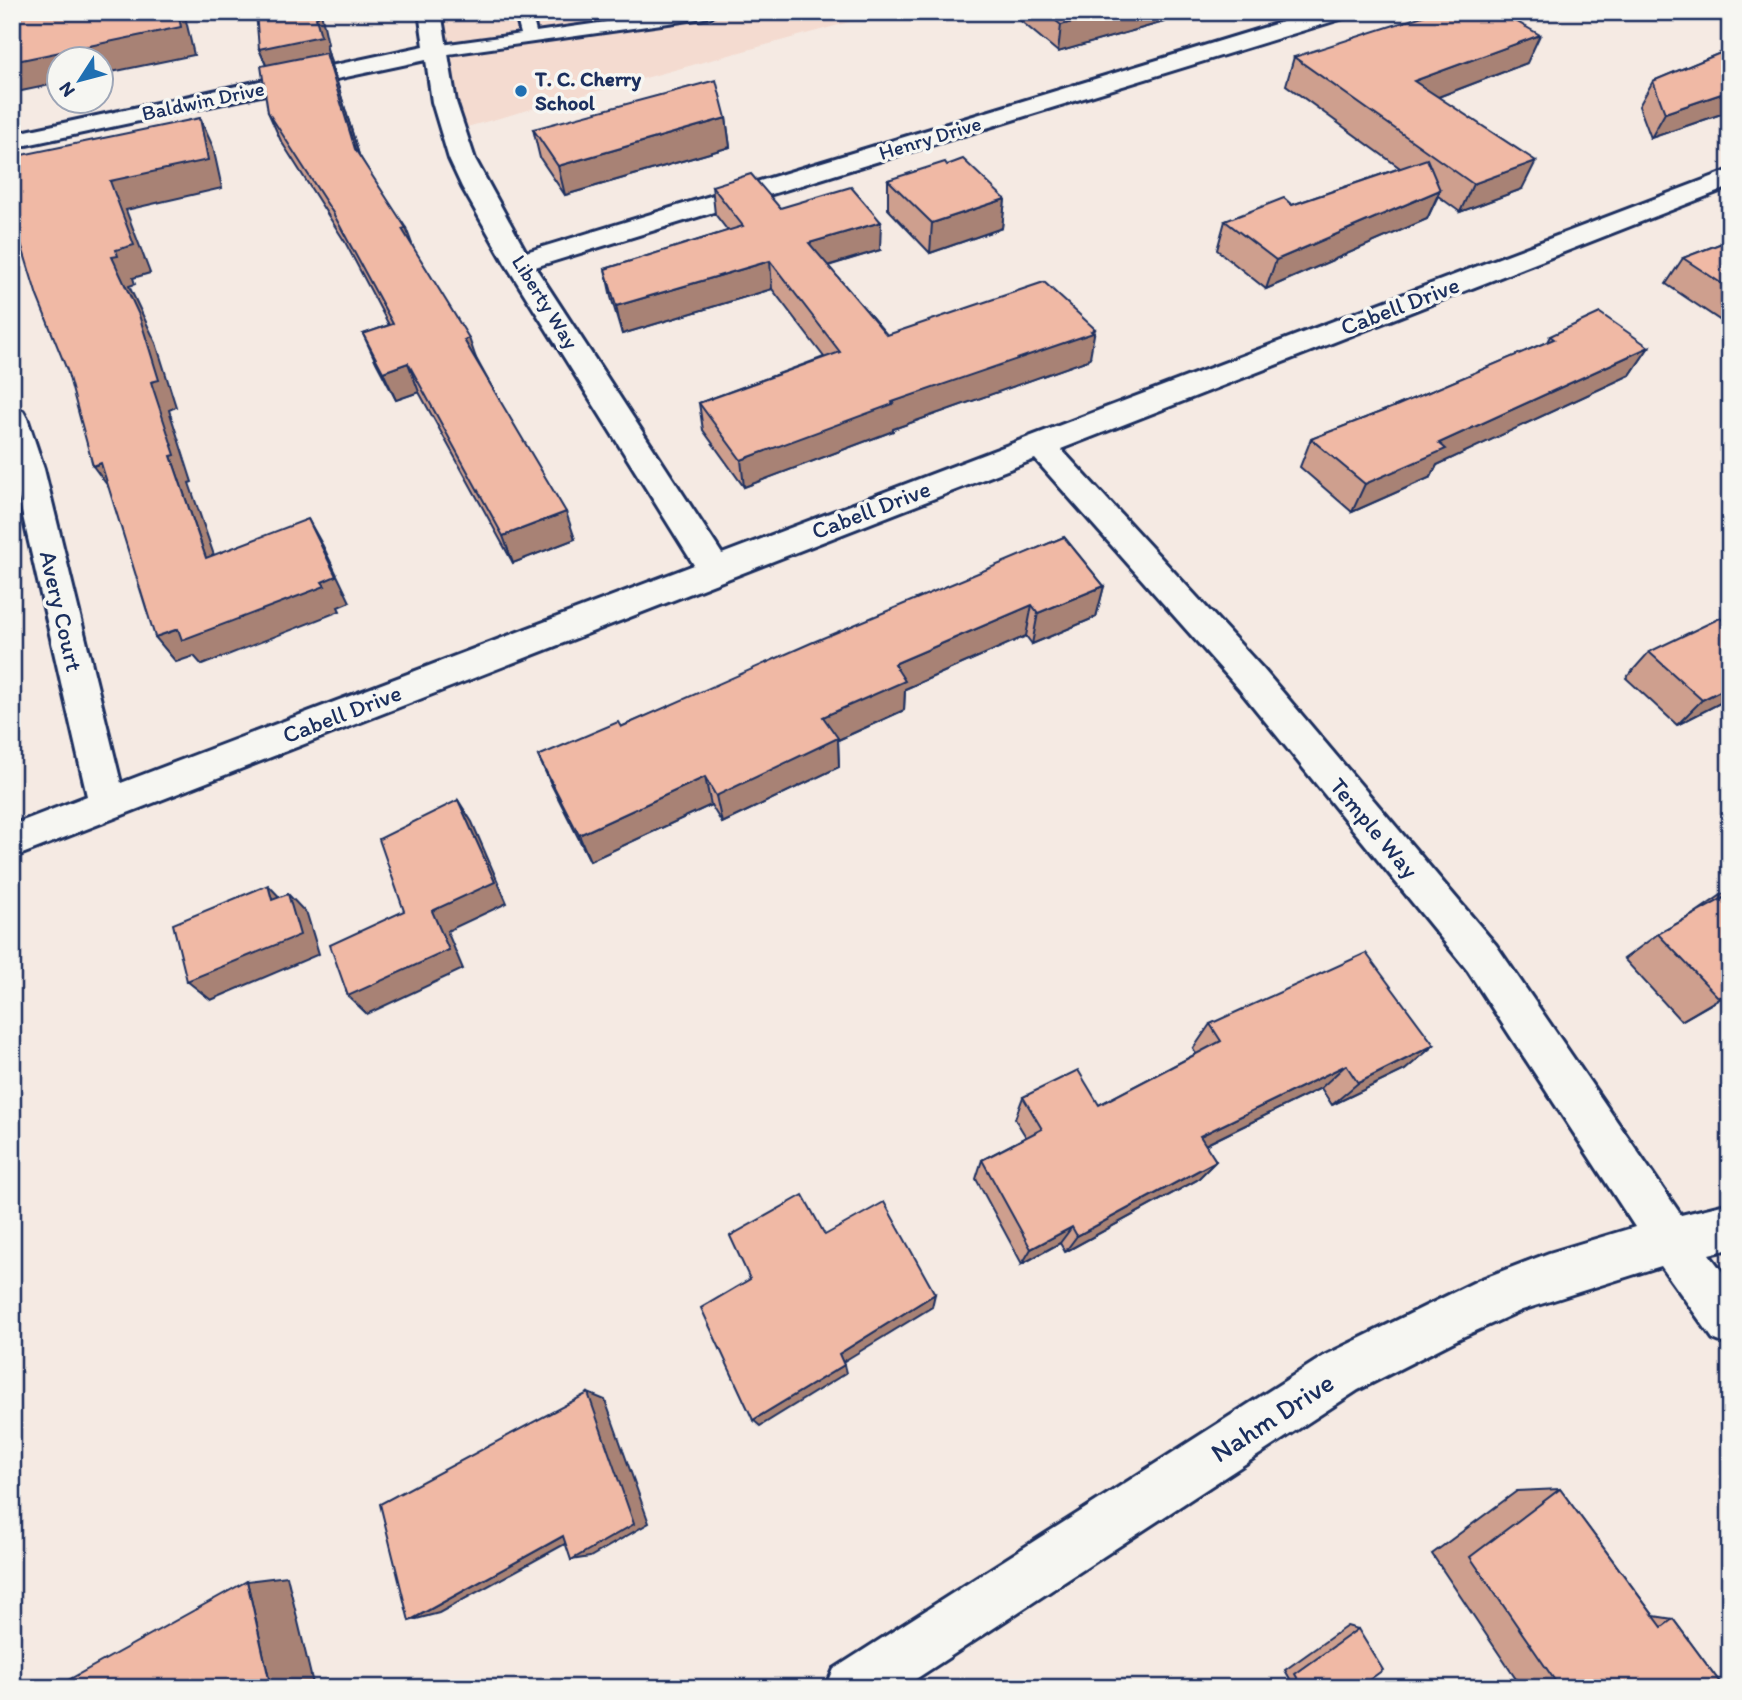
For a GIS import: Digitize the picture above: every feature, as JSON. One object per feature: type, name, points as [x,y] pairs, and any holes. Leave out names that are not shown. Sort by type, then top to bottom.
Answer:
[{"type":"street","name":"Liberty Way","points":[[430,12],[444,102],[462,159],[490,215],[714,569]]},
{"type":"street","name":"Henry Drive","points":[[519,263],[1339,12]]},
{"type":"street","points":[[1233,21],[1252,38]]},
{"type":"street","name":"Baldwin Drive","points":[[12,141],[434,51]]},
{"type":"street","name":"Cabell Drive","points":[[12,842],[1730,178]]},
{"type":"street","name":"Avery Court","points":[[12,418],[28,469],[108,805]]},
{"type":"street","name":"Temple Way","points":[[1040,445],[1251,679],[1482,958],[1671,1240],[1730,1322]]},
{"type":"street","name":"Nahm Drive","points":[[853,1688],[1340,1373],[1413,1334],[1483,1302],[1550,1276],[1671,1240],[1730,1226]]},
{"type":"lane","points":[[523,12],[530,39]]},
{"type":"lane","points":[[434,51],[711,12]]},
{"type":"shaded area","name":"T. C. Cherry School","points":[[428,12],[886,12],[452,131]]},
{"type":"building","points":[[12,12],[178,12],[181,27],[89,46],[46,46],[46,55],[12,62]]},
{"type":"building","points":[[256,12],[317,12],[321,36],[259,49]]},
{"type":"building","points":[[1045,12],[1109,12],[1061,25]]},
{"type":"building","points":[[1435,12],[1500,12],[1540,35],[1414,81],[1536,161],[1473,184],[1294,57]]},
{"type":"building","points":[[1730,49],[1730,91],[1665,113],[1653,81]]},
{"type":"building","points":[[326,53],[355,149],[406,228],[402,229],[469,338],[464,340],[566,512],[503,536],[408,363],[383,372],[363,334],[393,324],[333,213],[268,112],[261,66]]},
{"type":"building","points":[[716,80],[726,118],[558,166],[533,129]]},
{"type":"building","points":[[200,118],[208,160],[110,181],[134,245],[116,250],[118,256],[112,257],[139,315],[159,380],[151,382],[175,455],[171,456],[206,558],[308,519],[336,576],[322,582],[325,586],[182,640],[178,629],[155,637],[101,463],[93,466],[67,370],[37,296],[12,214],[12,157]]},
{"type":"building","points":[[963,159],[1005,199],[932,223],[888,180],[945,162],[947,165]]},
{"type":"building","points":[[1427,159],[1440,190],[1276,260],[1225,221],[1284,198],[1292,205]]},
{"type":"building","points":[[751,174],[780,208],[851,187],[881,222],[809,243],[887,335],[1044,282],[1095,329],[1091,331],[1093,333],[892,402],[893,404],[741,460],[699,403],[840,352],[770,261],[616,306],[605,269],[743,226],[712,186]]},
{"type":"building","points":[[1730,240],[1730,289],[1683,258]]},
{"type":"building","points":[[1600,313],[1649,347],[1439,443],[1446,449],[1365,484],[1311,439],[1554,339],[1550,336]]},
{"type":"building","points":[[1064,537],[1104,586],[1038,613],[1032,605],[894,664],[905,681],[823,717],[838,738],[716,796],[705,777],[579,835],[538,756],[618,722],[621,727],[811,643]]},
{"type":"building","points":[[1720,618],[1730,626],[1730,686],[1702,700],[1649,652]]},
{"type":"building","points":[[458,800],[495,882],[432,911],[449,950],[348,996],[330,945],[404,911],[379,839]]},
{"type":"building","points":[[268,885],[272,900],[288,894],[300,935],[187,981],[173,924]]},
{"type":"building","points":[[1730,889],[1730,992],[1719,998],[1658,934],[1729,895],[1725,891]]},
{"type":"building","points":[[1366,953],[1434,1045],[1358,1083],[1346,1065],[1200,1136],[1216,1161],[1077,1236],[1072,1227],[1031,1249],[982,1160],[1042,1129],[1023,1097],[1078,1070],[1099,1105],[1221,1041],[1210,1024]]},
{"type":"building","points":[[803,1195],[825,1235],[884,1202],[935,1294],[839,1354],[844,1365],[753,1420],[701,1308],[750,1279],[730,1236]]},
{"type":"building","points":[[588,1393],[634,1524],[571,1560],[563,1536],[409,1621],[380,1504]]},
{"type":"building","points":[[1560,1489],[1662,1627],[1673,1619],[1724,1688],[1560,1688],[1470,1557]]},
{"type":"building","points":[[247,1581],[271,1688],[54,1688]]},
{"type":"building","points":[[1358,1629],[1383,1670],[1358,1688],[1303,1688],[1295,1674]]},
{"type":"place","name":"T. C. Cherry School","points":[[521,91]]}]
